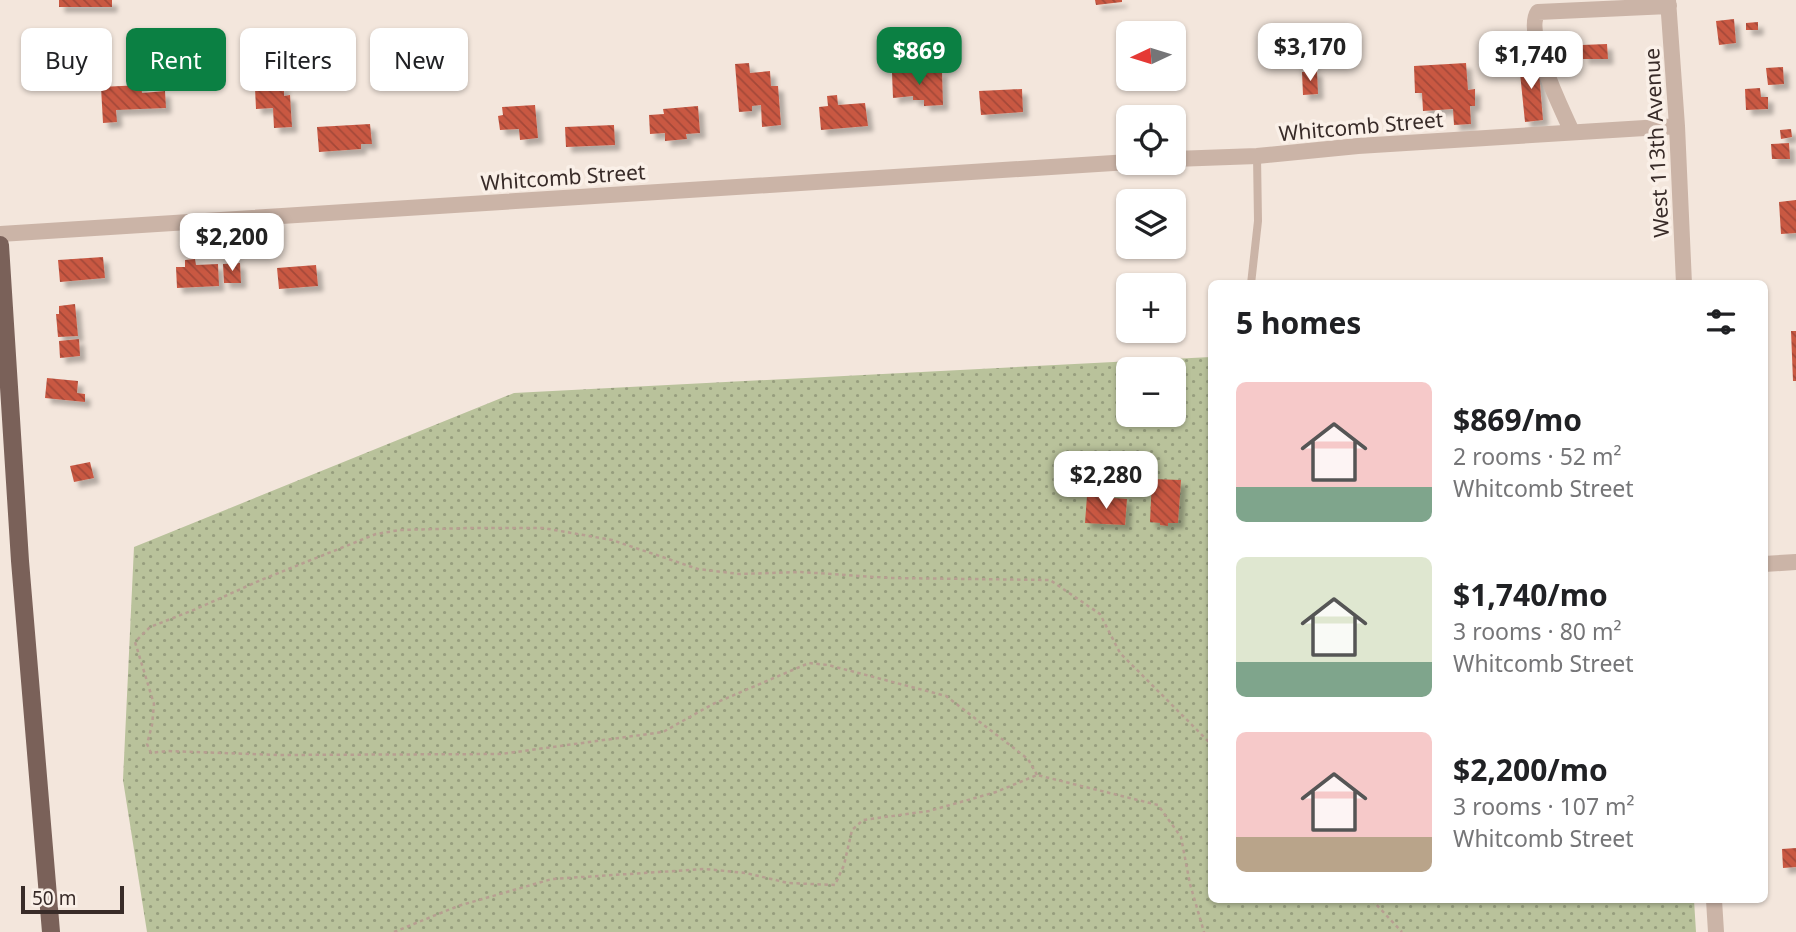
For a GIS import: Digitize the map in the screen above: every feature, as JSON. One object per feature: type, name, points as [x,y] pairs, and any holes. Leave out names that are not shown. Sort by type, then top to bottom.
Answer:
[{"type":"main road","points":[[0,245],[21,573],[51,932]]},
{"type":"street","name":"West 113th Avenue","points":[[1669,3],[1684,280]]},
{"type":"street","points":[[1572,132],[1538,49],[1534,31],[1535,16],[1538,12],[1669,3]]},
{"type":"street","name":"Whitcomb Street","points":[[1186,159],[1257,156],[1358,146],[1677,126]]},
{"type":"street","name":"Whitcomb Street","points":[[0,234],[1116,163]]},
{"type":"street","points":[[1768,564],[1796,562]]},
{"type":"street","points":[[1714,903],[1716,932]]},
{"type":"lane","points":[[1251,280],[1258,221],[1257,156]]},
{"type":"path","points":[[1037,775],[1028,759],[946,696],[828,665],[809,663],[726,699],[663,732],[501,754],[151,753],[147,744],[154,704],[135,642],[150,627],[376,534],[400,530],[543,528],[612,540],[698,569],[739,574],[801,572],[890,578],[1050,580],[1100,614],[1120,653],[1208,741]]},
{"type":"path","points":[[394,932],[457,906],[552,880],[705,869],[746,873],[788,883],[835,885],[844,865],[852,830],[863,820],[929,811],[996,792],[1037,775],[1158,804],[1181,837],[1190,884],[1204,932]]},
{"type":"path","points":[[1375,903],[1402,932]]},
{"type":"green space","points":[[1208,357],[1208,903],[1694,903],[1696,932],[147,932],[123,780],[134,547],[514,393],[1116,362],[1116,427],[1186,427],[1186,358]]},
{"type":"building","points":[[59,0],[112,0],[112,7],[59,7]]},
{"type":"building","points":[[1095,0],[1122,0],[1122,2],[1096,5]]},
{"type":"building","points":[[1734,19],[1736,43],[1719,45],[1716,21]]},
{"type":"building","points":[[1758,22],[1758,30],[1746,30],[1746,23]]},
{"type":"building","points":[[1607,44],[1608,59],[1583,59],[1582,45]]},
{"type":"building","points":[[1538,61],[1543,120],[1525,122],[1519,63]]},
{"type":"building","points":[[749,63],[750,73],[770,71],[771,86],[778,86],[781,125],[762,127],[761,105],[752,106],[752,111],[739,112],[735,64]]},
{"type":"building","points":[[1466,63],[1468,90],[1475,89],[1475,106],[1470,106],[1471,124],[1454,125],[1453,109],[1423,111],[1422,93],[1415,93],[1414,66]]},
{"type":"building","points":[[1783,67],[1784,84],[1768,85],[1766,68]]},
{"type":"building","points":[[942,71],[943,105],[924,106],[924,100],[913,100],[913,96],[893,98],[892,73]]},
{"type":"building","points":[[1317,71],[1318,94],[1303,95],[1302,72]]},
{"type":"building","points":[[112,86],[126,86],[126,91],[142,93],[165,91],[166,108],[116,110],[117,122],[103,123],[101,91],[112,91]]},
{"type":"building","points":[[1760,88],[1761,97],[1768,97],[1768,109],[1746,110],[1745,89]]},
{"type":"building","points":[[1022,89],[1023,112],[981,115],[979,91]]},
{"type":"building","points":[[255,91],[284,91],[284,96],[290,95],[292,127],[274,128],[273,108],[256,109]]},
{"type":"building","points":[[837,95],[838,105],[865,103],[868,126],[821,130],[819,107],[828,106],[827,96]]},
{"type":"building","points":[[535,105],[538,138],[520,140],[519,129],[500,130],[498,116],[503,115],[502,107]]},
{"type":"building","points":[[698,106],[700,133],[686,134],[687,139],[665,141],[665,133],[650,134],[649,115],[664,114],[663,109]]},
{"type":"building","points":[[370,124],[372,144],[361,144],[361,149],[319,152],[317,127]]},
{"type":"building","points":[[614,125],[615,145],[566,147],[565,127]]},
{"type":"building","points":[[1791,129],[1792,137],[1781,139],[1780,130]]},
{"type":"building","points":[[1789,143],[1790,159],[1772,159],[1771,144]]},
{"type":"building","points":[[1796,200],[1796,233],[1781,234],[1779,202]]},
{"type":"building","points":[[103,257],[105,278],[60,282],[58,260]]},
{"type":"building","points":[[195,259],[196,265],[218,264],[219,286],[177,288],[176,267],[185,267],[185,260]]},
{"type":"building","points":[[240,263],[241,283],[224,283],[223,264]]},
{"type":"building","points":[[316,265],[318,286],[279,289],[277,268]]},
{"type":"building","points":[[75,304],[78,336],[58,337],[56,314],[59,314],[59,306]]},
{"type":"building","points":[[1791,331],[1796,331],[1796,381],[1793,381]]},
{"type":"building","points":[[79,339],[80,356],[60,358],[59,341]]},
{"type":"building","points":[[47,378],[78,381],[77,393],[85,394],[85,402],[45,398]]},
{"type":"building","points":[[90,462],[94,478],[74,482],[70,466]]},
{"type":"building","points":[[1152,479],[1181,480],[1178,523],[1168,523],[1168,526],[1150,522]]},
{"type":"building","points":[[1087,496],[1127,499],[1125,525],[1085,523]]},
{"type":"building","points":[[1796,848],[1796,867],[1783,868],[1782,849]]}]
